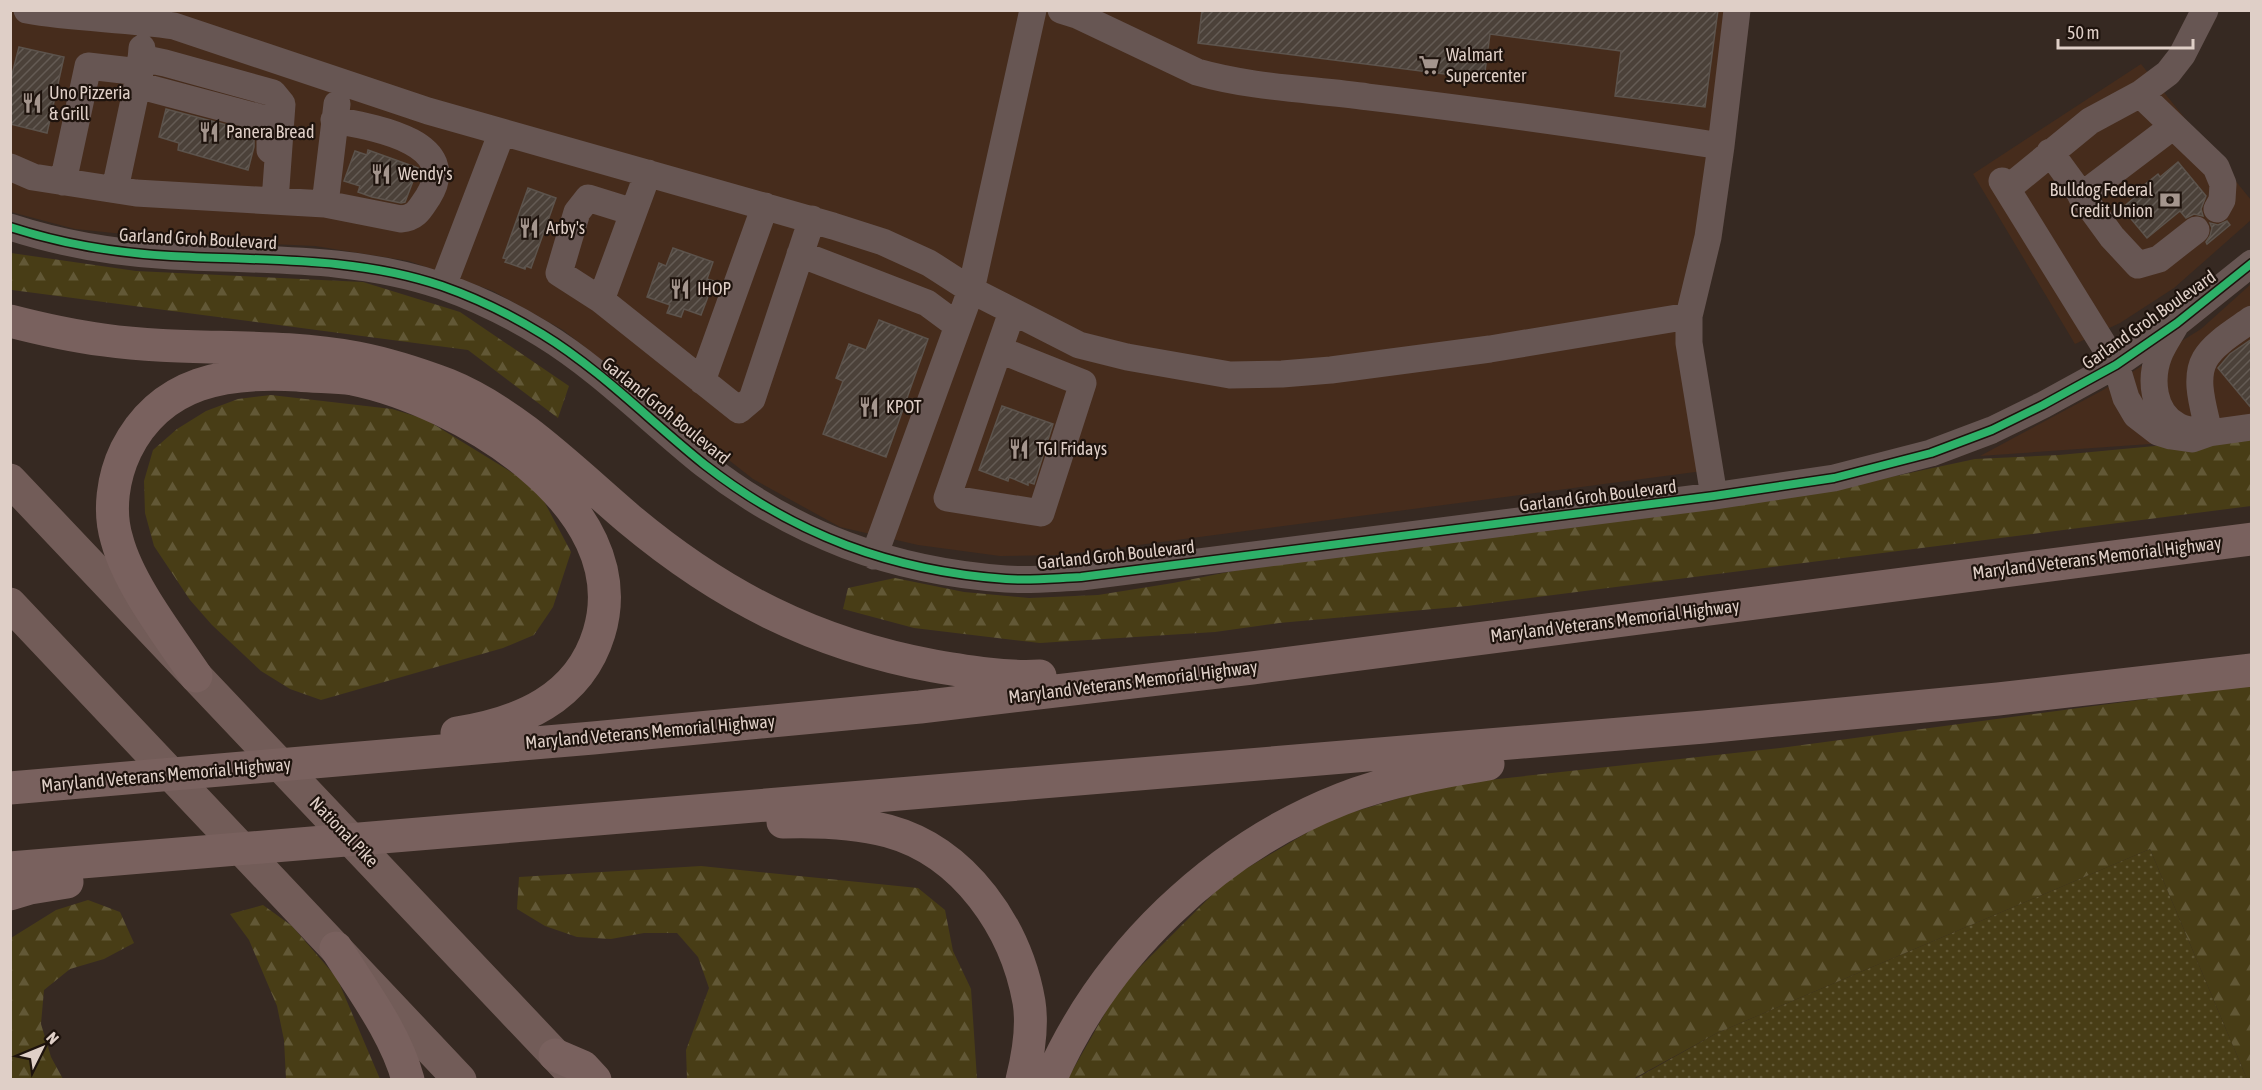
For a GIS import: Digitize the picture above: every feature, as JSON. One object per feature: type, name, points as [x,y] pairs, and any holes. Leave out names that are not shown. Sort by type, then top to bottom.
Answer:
[{"type":"highway","points":[[10,321],[106,340],[288,350],[356,358],[409,371],[452,387],[493,409],[532,437],[649,536],[696,571],[784,621],[838,642],[890,658],[979,674],[1032,677],[1252,668]]},
{"type":"highway","points":[[196,676],[126,568],[116,538],[112,509],[115,482],[124,456],[137,430],[159,407],[186,389],[223,377],[280,374],[351,379],[399,392],[440,408],[480,429],[517,455],[561,496],[587,530],[600,561],[606,589],[604,617],[596,646],[583,669],[565,691],[541,707],[510,721],[470,731],[226,770]]},
{"type":"highway","name":"Maryland Veterans Memorial Highway","points":[[10,787],[226,770],[920,707],[1252,668],[2252,538]]},
{"type":"highway","points":[[10,868],[1704,727],[1998,699],[2252,670]]},
{"type":"highway","points":[[1050,1080],[1078,1026],[1107,979],[1149,930],[1196,887],[1254,845],[1294,822],[1343,799],[1452,770],[1704,727]]},
{"type":"highway","points":[[526,825],[816,821],[889,832],[925,847],[956,869],[982,896],[1002,924],[1018,959],[1029,1004],[1029,1042],[1022,1080]]},
{"type":"highway","points":[[10,894],[30,888],[320,841]]},
{"type":"highway","points":[[336,948],[389,1034],[408,1080]]},
{"type":"highway","points":[[555,1055],[583,1067],[595,1080]]},
{"type":"main road","name":"National Pike","points":[[10,480],[578,1080]]},
{"type":"main road","points":[[10,604],[460,1080]]},
{"type":"street","points":[[27,10],[90,18],[145,21],[174,26],[340,82],[502,132],[812,219],[883,242],[929,263],[971,290],[1079,345],[1127,357],[1230,375],[1282,374],[1490,349],[1689,316]]},
{"type":"street","points":[[874,556],[971,290],[1033,10]]},
{"type":"street","points":[[1061,10],[1077,15],[1197,72],[1215,77],[1270,87],[1475,110],[1721,146]]},
{"type":"street","points":[[1714,496],[1689,343],[1689,316],[1708,237],[1737,10]]},
{"type":"street","points":[[2205,10],[2182,55],[2168,73],[2140,94],[2090,122],[2004,185],[2116,365],[2126,398],[2136,415],[2158,432],[2181,438],[2192,439],[2252,427]]},
{"type":"street","points":[[115,189],[139,72],[145,21]]},
{"type":"street","points":[[63,182],[88,66],[139,72],[165,63],[273,93],[282,104],[275,190]]},
{"type":"street","points":[[325,204],[340,82]]},
{"type":"street","points":[[2140,94],[2216,167],[2223,184],[2222,200],[2217,209]]},
{"type":"street","points":[[10,167],[33,177],[136,193],[275,190],[325,204],[410,219],[418,212],[433,189],[437,174],[433,159],[418,144],[370,127],[334,120]]},
{"type":"street","points":[[2081,196],[2172,127]]},
{"type":"street","points":[[443,286],[502,132]]},
{"type":"street","points":[[2050,153],[2112,237],[2138,265],[2159,259],[2196,230]]},
{"type":"street","points":[[601,300],[648,173]]},
{"type":"street","points":[[633,212],[588,198],[577,212],[560,273],[601,300],[739,411],[752,399],[812,219]]},
{"type":"street","points":[[702,381],[765,206]]},
{"type":"street","name":"Garland Groh Boulevard","points":[[10,228],[39,237],[91,247],[168,256],[337,262],[389,271],[443,286],[499,310],[542,334],[580,361],[704,464],[746,495],[828,538],[874,556],[941,572],[1008,579],[1081,577],[1714,496],[1834,478],[1931,453],[2023,415],[2081,386],[2177,323],[2252,263]]},
{"type":"street","points":[[800,254],[927,303],[958,326]]},
{"type":"street","points":[[1012,312],[947,498],[1041,513],[1092,348]]},
{"type":"street","points":[[2209,434],[2200,387],[2200,369],[2206,357],[2252,319]]},
{"type":"street","points":[[2177,323],[2159,355],[2154,372],[2153,387],[2156,400],[2177,426],[2209,434]]},
{"type":"street","points":[[1000,350],[1083,383]]},
{"type":"shaded area","points":[[10,11],[1745,11],[1702,302],[1700,339],[1718,469],[1062,555],[1000,556],[918,545],[840,527],[753,479],[563,330],[493,291],[409,261],[315,246],[182,240],[75,229],[11,212]]},
{"type":"shaded area","points":[[2141,64],[2251,200],[2251,220],[2174,288],[2120,323],[2075,344],[1973,174]]},
{"type":"shaded area","points":[[2251,284],[2251,437],[1980,456],[2103,390],[2201,329]]},
{"type":"green space","points":[[11,253],[136,271],[363,282],[460,312],[569,386],[558,418],[468,350],[12,290],[10,289]]},
{"type":"green space","points":[[271,395],[392,409],[425,419],[537,488],[571,552],[553,607],[534,635],[503,648],[321,700],[290,689],[261,671],[212,625],[190,600],[154,546],[145,513],[144,481],[153,450],[177,429],[206,411],[238,399]]},
{"type":"green space","points":[[2251,440],[2251,506],[1467,606],[1279,623],[1215,632],[1040,643],[914,628],[843,609],[848,588],[895,578],[964,592],[1029,598],[1098,595],[1273,563],[1872,481],[1975,459],[2059,455],[2155,446],[2195,446]]},
{"type":"green space","points":[[2251,685],[2251,1079],[2247,1079],[2150,849],[1717,1033],[1633,1079],[1067,1080],[1120,987],[1227,880],[1330,819],[1443,785],[1780,748]]},
{"type":"green space","points":[[2150,849],[2247,1079],[1633,1080],[1717,1033]]},
{"type":"green space","points":[[701,866],[918,888],[945,910],[953,951],[971,989],[977,1079],[687,1079],[686,1050],[709,988],[698,957],[677,933],[644,933],[611,939],[577,937],[545,926],[517,909],[519,877]]},
{"type":"green space","points":[[88,900],[120,912],[134,943],[104,959],[70,969],[44,990],[41,1024],[51,1057],[63,1079],[11,1079],[11,938],[56,910]]},
{"type":"green space","points":[[263,905],[292,926],[337,978],[380,1079],[286,1079],[284,1040],[277,1006],[249,940],[230,914]]},
{"type":"building","name":"Walmart Supercenter","points":[[1202,10],[1718,10],[1705,107],[1615,96],[1621,51],[1490,34],[1484,79],[1198,43]]},
{"type":"building","name":"Uno Pizzeria & Grill","points":[[19,47],[64,57],[47,133],[10,124],[10,82]]},
{"type":"building","name":"Panera Bread","points":[[166,109],[254,132],[254,147],[248,170],[178,150],[179,143],[159,137]]},
{"type":"building","name":"Wendy's","points":[[368,150],[418,168],[405,202],[372,197],[358,192],[360,186],[344,181],[355,151],[367,155]]},
{"type":"building","name":"Bulldog Federal Credit Union","points":[[2178,162],[2206,196],[2201,209],[2203,216],[2194,214],[2186,218],[2180,211],[2147,238],[2122,208],[2140,193],[2138,190],[2158,174],[2160,177]]},
{"type":"building","name":"Arby's","points":[[528,188],[556,198],[531,268],[526,266],[525,269],[505,262],[507,259],[503,258]]},
{"type":"building","points":[[2227,221],[2230,225],[2207,244],[2212,228],[2210,223],[2218,225]]},
{"type":"building","name":"IHOP","points":[[673,248],[713,262],[707,279],[714,281],[701,315],[684,309],[681,317],[667,313],[670,305],[647,297],[659,263],[666,266]]},
{"type":"building","name":"KPOT","points":[[879,320],[928,339],[886,457],[823,434],[843,381],[836,378],[849,344],[866,350]]},
{"type":"building","points":[[2252,339],[2252,409],[2218,368],[2230,354]]},
{"type":"building","name":"TGI Fridays","points":[[1002,406],[1053,424],[1034,484],[1028,482],[1028,485],[1009,477],[1008,481],[979,470]]},
{"type":"cycle path","points":[[10,227],[70,243],[130,253],[342,265],[409,276],[442,286],[506,314],[564,348],[705,465],[739,490],[810,530],[884,558],[924,568],[1015,580],[1081,577],[1714,496],[1834,478],[1931,453],[1992,430],[2043,405],[2116,365],[2177,323],[2252,263]]},
{"type":"place","name":"Walmart Supercenter","points":[[1429,65]]},
{"type":"place","name":"Uno Pizzeria & Grill","points":[[32,103]]},
{"type":"place","name":"Panera Bread","points":[[209,132]]},
{"type":"place","name":"Wendy's","points":[[381,174]]},
{"type":"place","name":"Bulldog Federal Credit Union","points":[[2170,200]]},
{"type":"place","name":"Arby's","points":[[529,228]]},
{"type":"place","name":"IHOP","points":[[680,289]]},
{"type":"place","name":"KPOT","points":[[869,407]]},
{"type":"place","name":"TGI Fridays","points":[[1019,449]]}]
